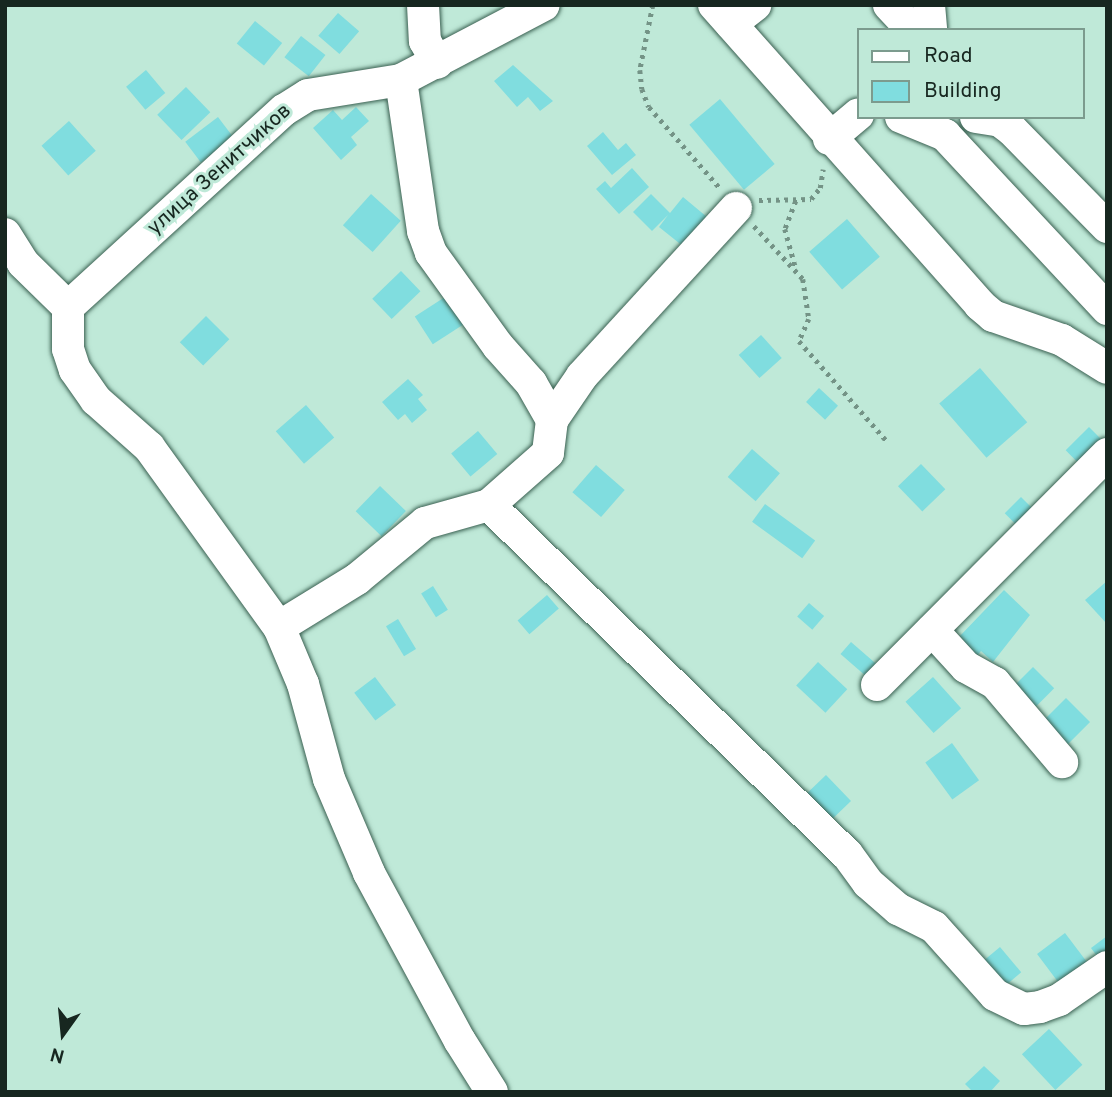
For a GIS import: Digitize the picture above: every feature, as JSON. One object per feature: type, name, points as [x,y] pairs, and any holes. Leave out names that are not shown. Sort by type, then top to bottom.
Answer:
[{"type":"street","points":[[423,5],[425,41],[437,63]]},
{"type":"street","name":"улица Зенитчиков","points":[[68,307],[284,110],[307,95],[329,89],[401,80],[544,5]]},
{"type":"street","points":[[889,5],[910,28]]},
{"type":"street","points":[[929,5],[931,28]]},
{"type":"street","points":[[733,12],[829,139],[993,316],[1062,340],[1107,368]]},
{"type":"street","points":[[401,80],[422,231],[431,253],[498,346],[531,383],[552,420]]},
{"type":"street","points":[[829,139],[856,118]]},
{"type":"street","points":[[913,119],[954,126],[1107,309]]},
{"type":"street","points":[[988,119],[1000,121],[1012,130],[1107,227]]},
{"type":"street","points":[[279,627],[357,579],[425,523],[489,505],[548,453],[552,420],[582,376],[744,204]]},
{"type":"street","points":[[5,234],[23,263],[68,307],[68,349],[75,370],[96,400],[149,447],[279,627],[303,684],[329,779],[369,873],[454,1031],[492,1092]]},
{"type":"street","points":[[1062,340],[1107,318]]},
{"type":"street","points":[[877,685],[1107,454]]},
{"type":"street","points":[[489,505],[808,815],[868,883],[898,909],[934,927],[995,995],[1024,1009],[1040,1007],[1059,1000],[1107,967]]},
{"type":"street","points":[[932,630],[966,667],[995,682],[1062,762]]},
{"type":"path","points":[[744,204],[811,199],[820,188],[829,139]]},
{"type":"path","points":[[796,200],[785,229],[797,270]]},
{"type":"building","points":[[338,13],[359,31],[339,54],[318,36]]},
{"type":"building","points":[[255,21],[282,43],[264,66],[237,44]]},
{"type":"building","points":[[301,36],[325,55],[309,76],[284,57]]},
{"type":"building","points":[[513,65],[553,101],[540,111],[528,97],[517,107],[494,81]]},
{"type":"building","points":[[146,70],[165,93],[145,110],[126,87]]},
{"type":"building","points":[[186,87],[210,112],[182,140],[157,115]]},
{"type":"building","points":[[720,99],[775,164],[744,190],[689,125]]},
{"type":"building","points":[[356,107],[369,121],[351,137],[357,145],[341,160],[313,128],[333,110],[342,120]]},
{"type":"building","points":[[218,117],[234,138],[201,162],[185,142]]},
{"type":"building","points":[[69,121],[96,151],[68,175],[42,146]]},
{"type":"building","points":[[603,132],[618,150],[626,143],[636,155],[612,175],[587,146]]},
{"type":"building","points":[[632,168],[649,187],[619,214],[596,189],[605,181],[611,188]]},
{"type":"building","points":[[371,194],[401,221],[373,252],[343,225]]},
{"type":"building","points":[[651,194],[670,213],[683,197],[713,222],[689,251],[659,227],[668,215],[652,231],[633,212]]},
{"type":"building","points":[[847,219],[880,257],[842,290],[809,252]]},
{"type":"building","points":[[401,271],[420,291],[392,319],[372,299]]},
{"type":"building","points":[[445,297],[463,325],[433,344],[415,317]]},
{"type":"building","points":[[206,316],[229,339],[203,365],[180,342]]},
{"type":"building","points":[[761,335],[782,358],[759,378],[739,355]]},
{"type":"building","points":[[980,368],[1027,422],[986,458],[939,403]]},
{"type":"building","points":[[408,379],[423,395],[418,399],[427,410],[412,423],[405,414],[398,420],[382,402]]},
{"type":"building","points":[[819,388],[838,406],[825,420],[806,402]]},
{"type":"building","points":[[306,405],[334,437],[304,464],[276,431]]},
{"type":"building","points":[[1089,427],[1107,445],[1083,468],[1066,450]]},
{"type":"building","points":[[478,431],[497,454],[470,476],[451,453]]},
{"type":"building","points":[[752,449],[780,473],[756,501],[728,477]]},
{"type":"building","points":[[921,464],[945,489],[922,511],[898,486]]},
{"type":"building","points":[[596,465],[625,490],[601,517],[572,492]]},
{"type":"building","points":[[380,486],[406,511],[382,536],[356,511]]},
{"type":"building","points":[[1021,497],[1036,512],[1020,528],[1005,513]]},
{"type":"building","points":[[765,504],[815,540],[802,558],[752,522]]},
{"type":"building","points":[[1107,581],[1107,624],[1085,600]]},
{"type":"building","points":[[433,586],[448,610],[436,617],[421,593]]},
{"type":"building","points":[[1004,590],[1030,615],[993,662],[981,651],[977,656],[958,638]]},
{"type":"building","points":[[547,595],[559,609],[529,634],[518,621]]},
{"type":"building","points":[[809,603],[824,616],[812,630],[797,617]]},
{"type":"building","points":[[398,619],[416,649],[404,656],[386,626]]},
{"type":"building","points":[[851,642],[879,666],[868,678],[841,654]]},
{"type":"building","points":[[818,662],[847,689],[825,713],[796,685]]},
{"type":"building","points":[[1033,667],[1054,688],[1032,710],[1011,689]]},
{"type":"building","points":[[375,677],[396,705],[375,721],[354,693]]},
{"type":"building","points":[[933,677],[961,708],[934,733],[906,702]]},
{"type":"building","points":[[1066,698],[1090,722],[1065,747],[1041,723]]},
{"type":"building","points":[[952,743],[979,780],[952,800],[925,762]]},
{"type":"building","points":[[826,775],[851,801],[827,825],[802,799]]},
{"type":"building","points":[[1065,933],[1091,967],[1063,988],[1037,954]]},
{"type":"building","points":[[1107,936],[1107,960],[1102,963],[1091,948]]},
{"type":"building","points":[[1000,947],[1021,972],[1001,990],[979,964]]},
{"type":"building","points":[[1049,1029],[1082,1065],[1055,1090],[1022,1054]]},
{"type":"building","points":[[984,1066],[1000,1081],[990,1092],[973,1092],[965,1084]]}]
